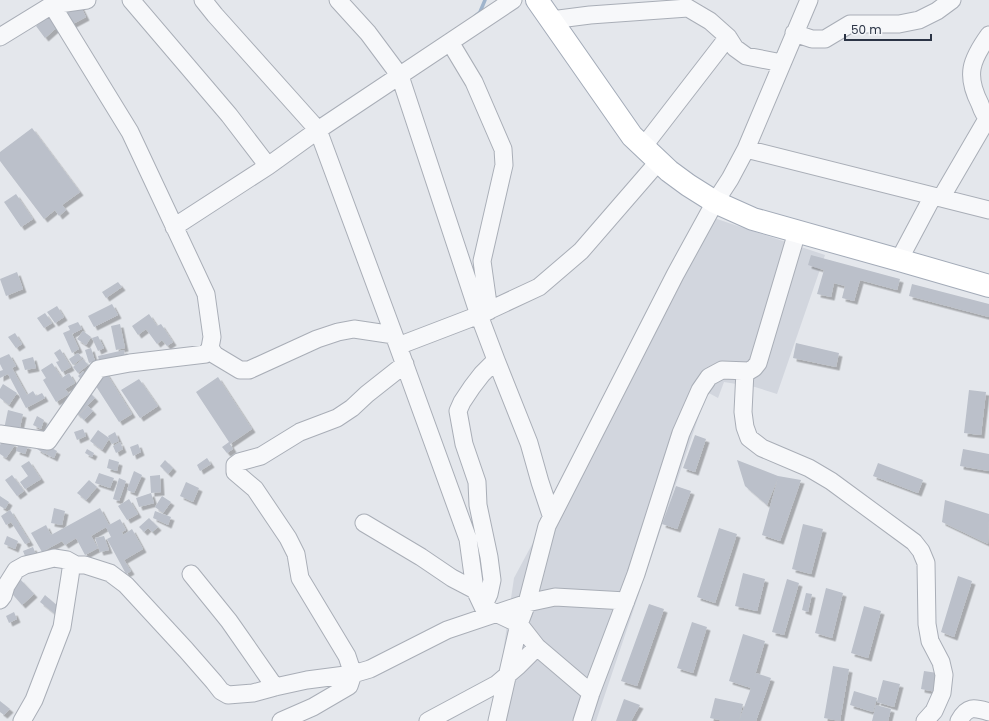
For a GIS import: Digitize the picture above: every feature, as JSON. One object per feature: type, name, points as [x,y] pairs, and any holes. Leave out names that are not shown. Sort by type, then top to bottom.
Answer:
[{"type":"main road","points":[[537,0],[632,136],[688,185],[715,202],[753,219],[899,260],[985,282]]},
{"type":"street","points":[[0,37],[52,5],[87,0]]},
{"type":"street","points":[[131,0],[229,115],[268,166]]},
{"type":"street","points":[[203,0],[214,15],[318,130],[405,364],[468,540],[475,590],[489,610],[519,624],[537,647],[591,692]]},
{"type":"street","points":[[338,0],[368,33],[400,76],[484,313],[496,360],[529,442],[540,482],[552,515]]},
{"type":"street","points":[[174,227],[268,166],[318,130],[513,0]]},
{"type":"street","points":[[497,721],[519,624],[527,603],[547,526],[675,275],[746,149],[809,0]]},
{"type":"street","points":[[794,33],[812,38],[825,39],[850,24],[900,24],[919,20],[937,11],[952,0]]},
{"type":"street","points":[[551,20],[590,14],[686,4],[710,20],[728,37],[735,48],[746,56],[782,63]]},
{"type":"street","points":[[0,434],[48,441],[98,369],[130,363],[206,354],[210,348],[212,337],[206,294],[130,132],[52,5]]},
{"type":"street","points":[[899,260],[937,197],[988,120],[977,99],[971,77],[973,61],[989,35]]},
{"type":"street","points":[[210,348],[216,355],[240,370],[250,370],[317,339],[338,332],[354,329],[396,341],[484,313],[539,287],[581,251],[651,154],[728,37]]},
{"type":"street","points":[[450,42],[474,82],[503,149],[504,165],[482,261],[484,313]]},
{"type":"street","points":[[746,149],[989,210]]},
{"type":"street","points":[[582,721],[591,692],[626,601],[681,433],[700,390],[709,377],[722,370],[749,371],[754,368],[758,362],[797,232]]},
{"type":"street","points":[[489,610],[489,594],[492,580],[489,557],[478,505],[477,482],[464,444],[458,411],[472,387],[496,360]]},
{"type":"street","points":[[282,721],[313,707],[348,686],[353,674],[347,656],[300,578],[296,554],[288,538],[255,489],[235,472],[235,465],[261,456],[300,432],[337,418],[352,408],[405,364]]},
{"type":"street","points":[[745,371],[743,412],[745,427],[749,438],[762,448],[809,468],[914,542],[921,551],[926,563],[927,624],[930,641],[941,662],[944,675],[942,693],[934,711],[926,721]]},
{"type":"street","points":[[364,523],[421,557],[452,578],[475,590]]},
{"type":"street","points":[[0,600],[6,586],[16,570],[25,565],[54,558],[67,560],[76,565],[85,565],[110,573],[126,585],[186,650],[220,691],[228,695],[253,693],[275,686],[353,674],[370,669],[489,610],[555,597],[626,601]]},
{"type":"street","points":[[22,721],[34,700],[62,627],[71,569],[76,565]]},
{"type":"street","points":[[190,574],[229,621],[275,686]]},
{"type":"street","points":[[428,721],[497,684],[537,647]]},
{"type":"street","points":[[969,717],[976,708],[989,712]]},
{"type":"shaded area","points":[[708,216],[825,255],[777,394],[755,387],[724,382],[718,398],[707,392],[596,721],[493,721],[514,578]]},
{"type":"building","points":[[78,1],[86,17],[71,25],[63,9]]},
{"type":"building","points":[[53,13],[62,23],[45,38],[36,26]]},
{"type":"building","points":[[32,128],[80,192],[62,205],[66,210],[59,216],[55,210],[44,219],[0,161],[0,152]]},
{"type":"building","points":[[16,194],[33,219],[21,227],[4,202]]},
{"type":"building","points":[[811,255],[900,279],[897,290],[860,280],[854,301],[842,298],[845,286],[834,283],[831,297],[817,294],[824,270],[808,265]]},
{"type":"building","points":[[17,272],[23,289],[6,296],[0,279]]},
{"type":"building","points":[[118,282],[122,287],[106,298],[102,292]]},
{"type":"building","points":[[912,284],[989,304],[989,317],[909,296]]},
{"type":"building","points":[[112,304],[118,315],[94,327],[88,316]]},
{"type":"building","points":[[57,306],[64,317],[55,323],[47,312]]},
{"type":"building","points":[[45,313],[52,323],[44,328],[37,318]]},
{"type":"building","points":[[149,314],[157,326],[161,324],[173,342],[167,346],[162,340],[157,344],[146,329],[138,335],[132,326]]},
{"type":"building","points":[[78,322],[82,329],[72,334],[79,349],[72,353],[63,333],[70,330],[68,326]]},
{"type":"building","points":[[120,324],[125,348],[116,350],[111,326]]},
{"type":"building","points":[[83,331],[91,337],[86,345],[77,339]]},
{"type":"building","points":[[15,333],[22,344],[16,348],[8,337]]},
{"type":"building","points":[[98,336],[104,348],[98,351],[92,338]]},
{"type":"building","points":[[796,343],[839,353],[836,367],[793,358]]},
{"type":"building","points":[[91,348],[95,361],[89,363],[85,350]]},
{"type":"building","points":[[60,349],[71,367],[62,372],[56,362],[59,361],[54,353]]},
{"type":"building","points":[[124,350],[125,357],[100,364],[98,356]]},
{"type":"building","points":[[78,353],[82,358],[73,365],[69,359]]},
{"type":"building","points":[[9,354],[16,366],[12,368],[27,395],[33,391],[36,396],[42,393],[45,398],[26,408],[8,374],[0,378],[0,371],[3,370],[0,364],[0,358]]},
{"type":"building","points":[[33,357],[36,368],[25,370],[22,360]]},
{"type":"building","points":[[83,359],[88,365],[78,373],[73,367]]},
{"type":"building","points":[[52,363],[62,378],[69,373],[75,383],[65,389],[69,394],[56,402],[43,380],[46,378],[41,370]]},
{"type":"building","points":[[83,371],[87,376],[83,381],[78,376]]},
{"type":"building","points":[[105,371],[132,414],[119,422],[92,380]]},
{"type":"building","points":[[218,377],[252,429],[230,444],[233,449],[227,453],[222,447],[229,442],[196,392]]},
{"type":"building","points":[[139,379],[158,406],[140,418],[121,390]]},
{"type":"building","points":[[3,384],[17,393],[9,405],[0,398],[0,389]]},
{"type":"building","points":[[969,390],[986,392],[981,435],[964,433]]},
{"type":"building","points":[[88,391],[95,398],[78,415],[72,408]]},
{"type":"building","points":[[88,406],[93,411],[84,420],[79,415]]},
{"type":"building","points":[[8,410],[23,414],[19,432],[4,429]]},
{"type":"building","points":[[37,416],[44,420],[41,429],[33,425]]},
{"type":"building","points":[[83,429],[86,436],[77,440],[74,432]]},
{"type":"building","points":[[98,430],[109,438],[108,436],[115,432],[119,441],[112,444],[109,439],[102,450],[90,441]]},
{"type":"building","points":[[695,435],[706,439],[695,472],[683,468]]},
{"type":"building","points":[[4,438],[15,445],[6,458],[0,454],[0,445]]},
{"type":"building","points":[[40,442],[49,447],[45,454],[37,449]]},
{"type":"building","points":[[120,442],[123,449],[116,453],[113,446]]},
{"type":"building","points":[[19,443],[28,446],[25,454],[16,451]]},
{"type":"building","points":[[138,444],[141,452],[133,456],[130,447]]},
{"type":"building","points":[[50,447],[57,451],[54,458],[46,454]]},
{"type":"building","points":[[87,449],[94,453],[92,457],[85,453]]},
{"type":"building","points":[[963,449],[989,454],[989,471],[960,466]]},
{"type":"building","points":[[207,458],[211,464],[200,471],[197,465]]},
{"type":"building","points":[[109,459],[119,462],[117,471],[107,468]]},
{"type":"building","points":[[165,460],[173,468],[168,474],[160,466]]},
{"type":"building","points":[[737,460],[778,476],[801,480],[780,541],[762,535],[778,478],[767,505],[745,486]]},
{"type":"building","points":[[29,461],[41,479],[25,489],[20,482],[28,476],[21,466]]},
{"type":"building","points":[[878,463],[923,480],[918,493],[873,476]]},
{"type":"building","points":[[134,471],[142,475],[134,493],[127,490]]},
{"type":"building","points":[[99,473],[114,478],[110,488],[95,483]]},
{"type":"building","points":[[12,475],[24,491],[17,496],[5,480]]},
{"type":"building","points":[[160,475],[161,492],[151,493],[150,476]]},
{"type":"building","points":[[119,478],[126,481],[119,501],[113,499]]},
{"type":"building","points":[[89,480],[97,487],[86,500],[77,493]]},
{"type":"building","points":[[186,482],[199,488],[193,502],[180,496]]},
{"type":"building","points":[[676,486],[691,491],[677,529],[662,524]]},
{"type":"building","points":[[151,493],[154,503],[139,507],[136,498]]},
{"type":"building","points":[[0,496],[9,502],[5,509],[0,506]]},
{"type":"building","points":[[162,496],[171,502],[163,513],[155,507]]},
{"type":"building","points":[[129,499],[138,514],[127,520],[118,506]]},
{"type":"building","points":[[945,500],[989,514],[988,544],[942,522]]},
{"type":"building","points":[[54,508],[65,511],[62,525],[51,523]]},
{"type":"building","points":[[100,508],[109,525],[120,519],[126,530],[122,532],[123,535],[132,529],[143,549],[124,560],[131,571],[126,574],[107,539],[111,537],[106,527],[91,536],[98,548],[85,555],[76,538],[65,545],[62,541],[42,552],[31,533],[46,525],[51,535]]},
{"type":"building","points":[[10,510],[30,542],[25,544],[11,522],[6,525],[1,516]]},
{"type":"building","points":[[155,511],[171,517],[168,525],[153,518]]},
{"type":"building","points":[[149,518],[158,527],[152,532],[148,528],[144,532],[139,527]]},
{"type":"building","points":[[803,524],[823,529],[811,574],[792,569]]},
{"type":"building","points":[[719,528],[737,534],[715,603],[697,597]]},
{"type":"building","points":[[7,536],[18,541],[15,549],[4,544]]},
{"type":"building","points":[[104,536],[109,550],[100,552],[95,538]]},
{"type":"building","points":[[33,547],[37,557],[27,561],[23,551]]},
{"type":"building","points":[[743,573],[765,579],[757,611],[735,606]]},
{"type":"building","points":[[958,576],[972,581],[954,637],[941,632]]},
{"type":"building","points":[[20,579],[34,594],[22,605],[8,589]]},
{"type":"building","points":[[787,579],[799,583],[784,635],[772,632]]},
{"type":"building","points":[[826,588],[843,593],[832,638],[815,633]]},
{"type":"building","points":[[806,593],[812,594],[808,612],[802,610]]},
{"type":"building","points":[[45,595],[60,608],[55,614],[40,602]]},
{"type":"building","points":[[649,604],[664,609],[637,686],[621,681]]},
{"type":"building","points":[[864,606],[881,611],[868,658],[851,653]]},
{"type":"building","points":[[14,612],[17,619],[9,623],[6,616]]},
{"type":"building","points":[[692,622],[707,627],[693,673],[677,668]]},
{"type":"building","points":[[743,634],[765,641],[753,682],[756,673],[771,678],[756,721],[739,721],[751,688],[729,681]]},
{"type":"building","points":[[833,666],[849,669],[840,721],[824,718]]},
{"type":"building","points":[[924,671],[944,674],[941,693],[921,689]]},
{"type":"building","points":[[883,680],[900,684],[894,707],[877,702]]},
{"type":"building","points":[[854,691],[877,698],[873,712],[850,705]]},
{"type":"building","points":[[715,698],[743,704],[739,721],[724,721],[710,718]]},
{"type":"building","points":[[624,699],[640,705],[631,721],[616,721]]},
{"type":"building","points":[[0,701],[10,709],[4,715],[0,712]]},
{"type":"building","points":[[876,705],[891,709],[888,721],[872,721]]},
{"type":"waterway","points":[[475,16],[480,12],[485,0]]}]
